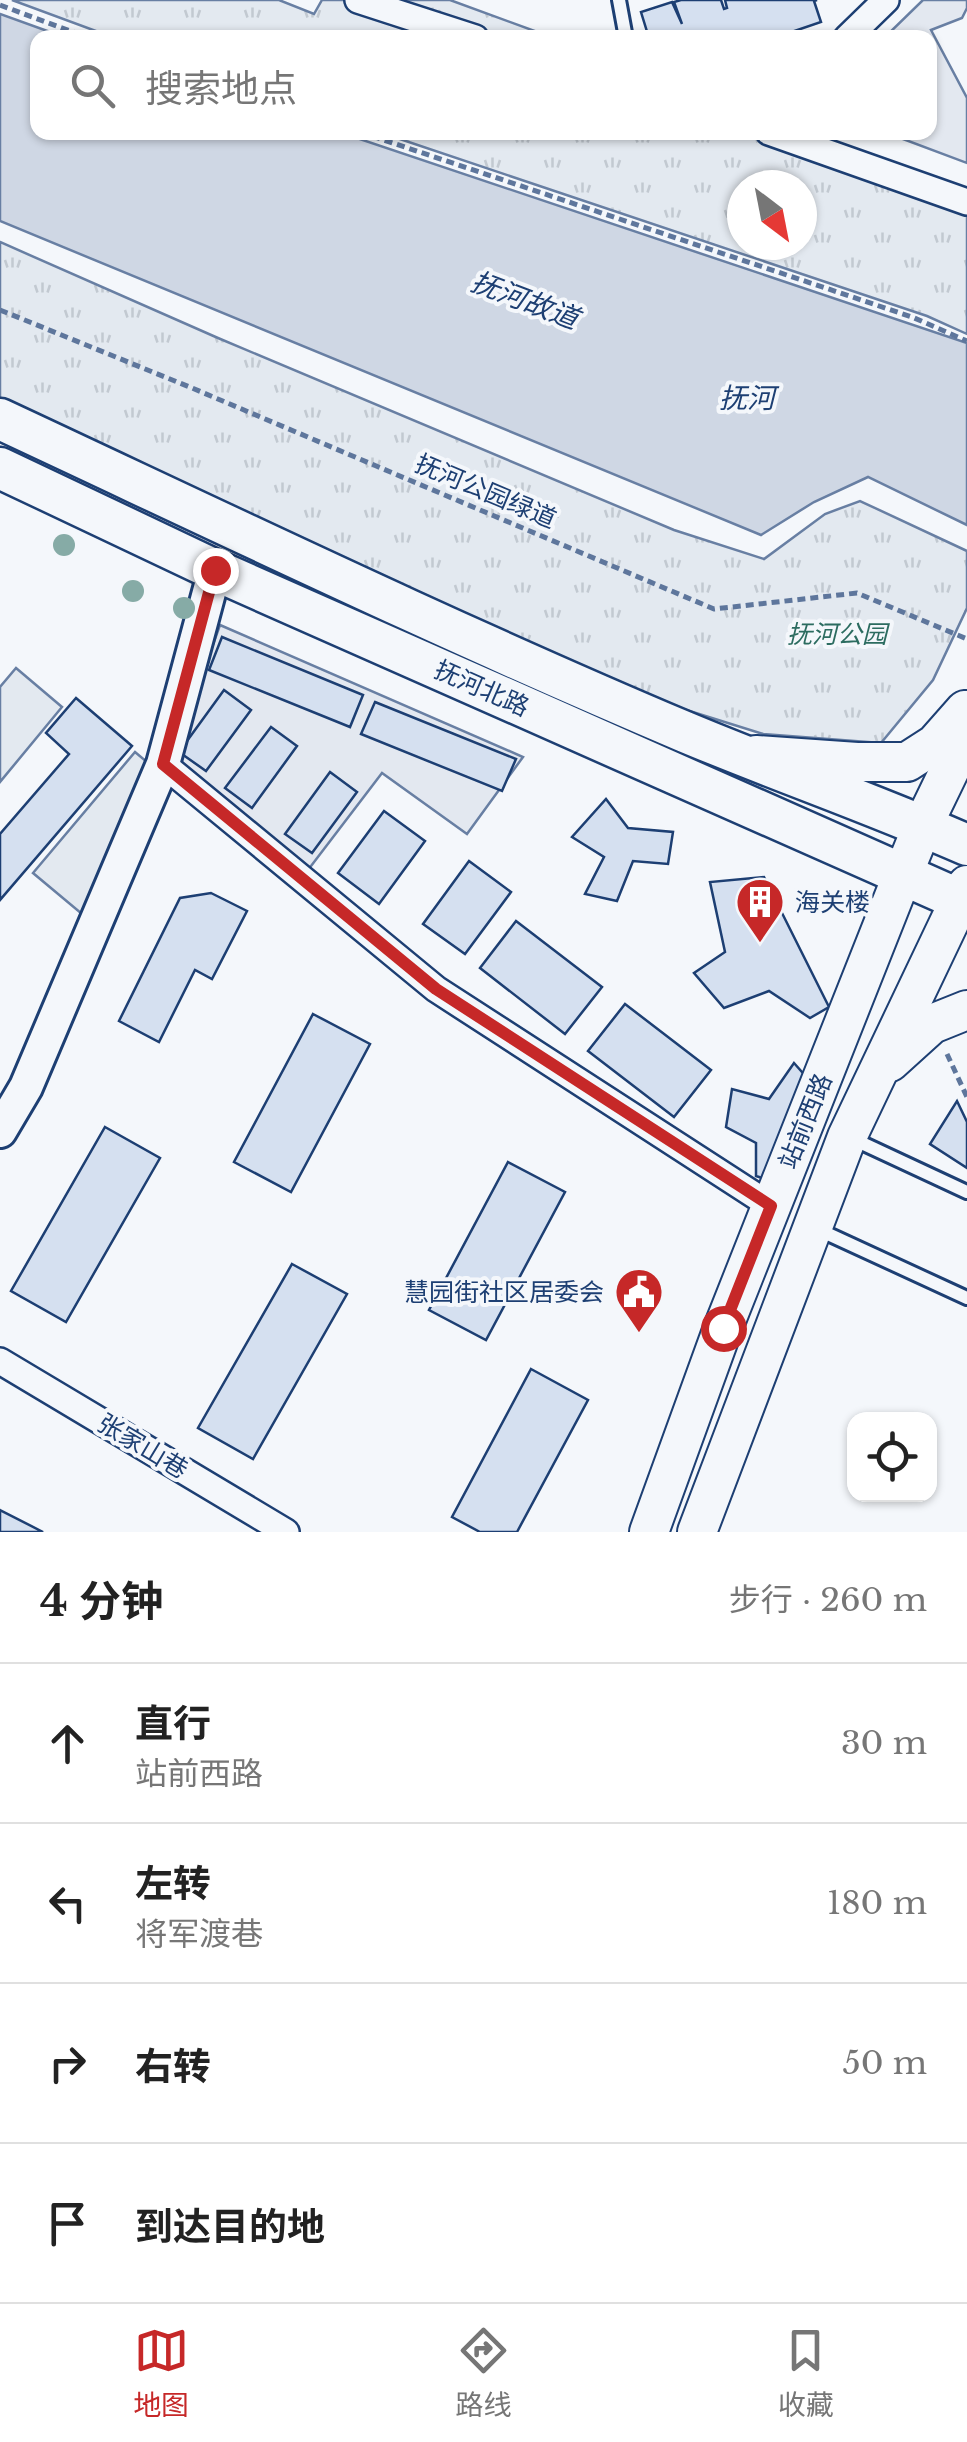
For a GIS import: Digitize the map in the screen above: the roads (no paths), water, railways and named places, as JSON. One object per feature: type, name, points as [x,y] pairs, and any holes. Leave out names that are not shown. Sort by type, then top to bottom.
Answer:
[{"type":"main road","name":"抚河北路","points":[[0,419],[423,617],[686,732],[967,844]]},
{"type":"main road","name":"抚河北路","points":[[0,468],[215,570],[903,874],[965,896]]},
{"type":"main road","points":[[740,754],[907,762],[935,744],[967,708]]},
{"type":"main road","name":"站前西路","points":[[649,1532],[723,1328],[922,825],[967,734]]},
{"type":"main road","name":"站前西路","points":[[697,1532],[847,1137],[965,896]]},
{"type":"main road","points":[[877,1074],[932,1024],[967,1010]]},
{"type":"street","points":[[358,0],[450,30]]},
{"type":"street","points":[[854,30],[886,0]]},
{"type":"street","points":[[793,140],[967,202]]},
{"type":"street","points":[[0,1130],[26,1087],[163,764],[215,570]]},
{"type":"street","points":[[163,764],[436,989],[771,1206]]},
{"type":"street","name":"张家山巷","points":[[0,1360],[286,1532]]},
{"type":"lane","points":[[619,0],[625,30]]},
{"type":"lane","points":[[847,1137],[967,1192]]},
{"type":"lane","points":[[812,1227],[967,1298]]},
{"type":"water","name":"抚河","points":[[0,14],[45,30],[30,30],[30,140],[363,140],[967,343],[967,525],[868,477],[814,502],[761,535],[0,221]]},
{"type":"place","name":"海关楼","points":[[760,944]]},
{"type":"place","name":"慧园街社区居委会","points":[[639,1334]]},
{"type":"water label","name":"抚河故道","points":[[525,300]]},
{"type":"park label","name":"抚河公园","points":[[837,634]]}]
